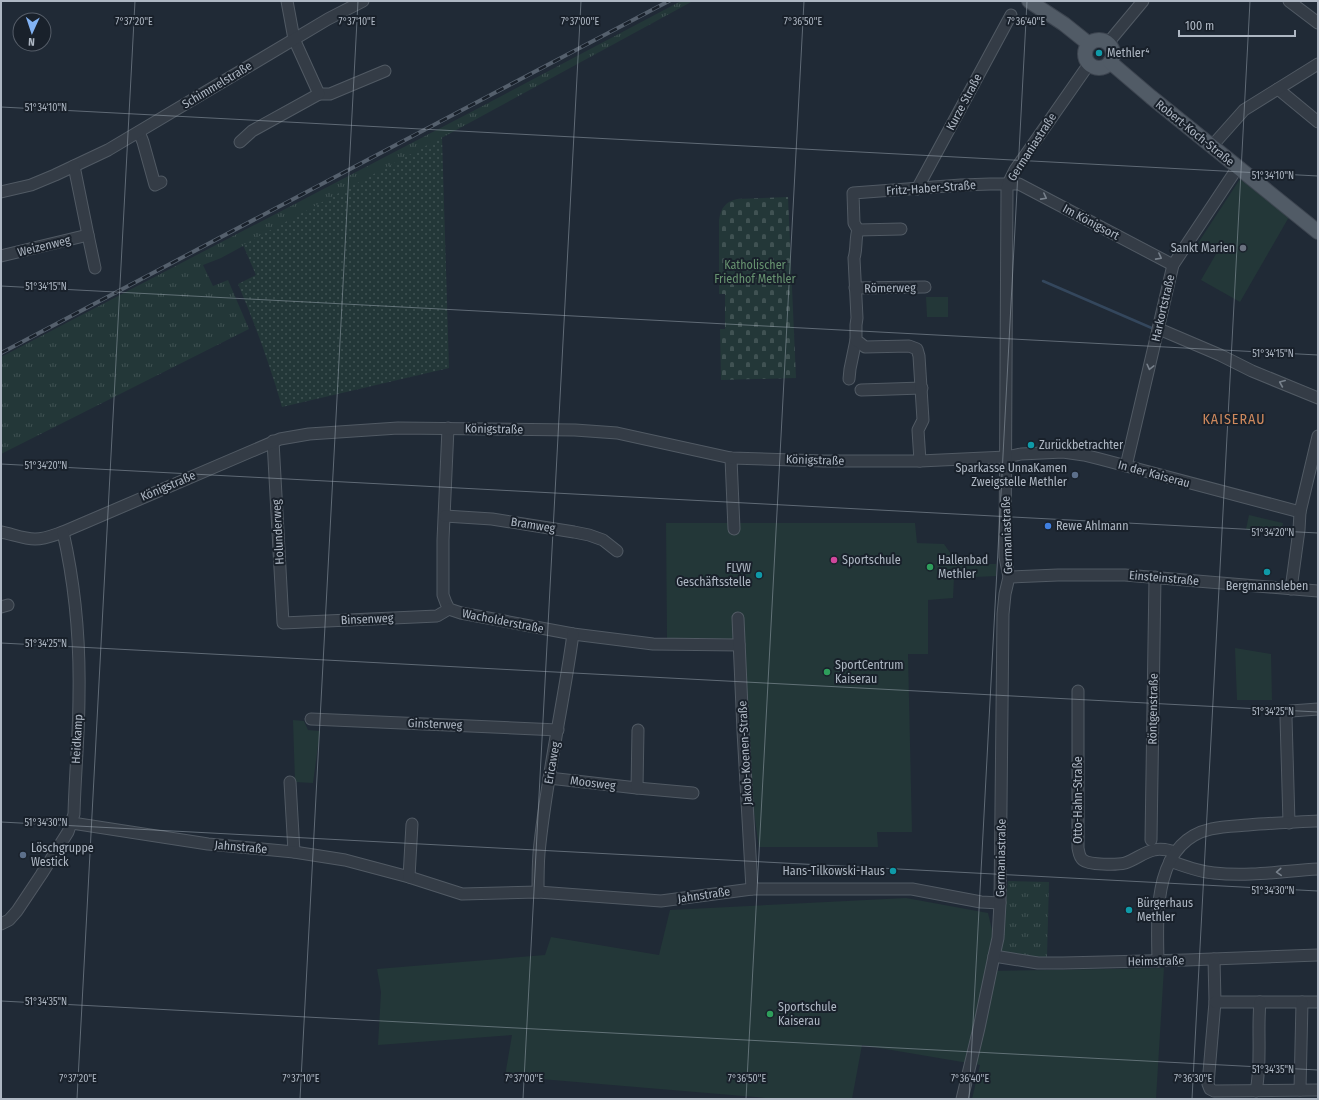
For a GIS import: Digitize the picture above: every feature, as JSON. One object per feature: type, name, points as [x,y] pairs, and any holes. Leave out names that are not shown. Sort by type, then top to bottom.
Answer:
[{"type":"main road","points":[[1029,1],[1064,24],[1089,44]]},
{"type":"main road","points":[[1100,40],[1108,43],[1113,50],[1112,58],[1107,66],[1098,68],[1089,64],[1085,56],[1085,52],[1089,44],[1100,40]]},
{"type":"main road","name":"Robert-Koch-Straße","points":[[1110,62],[1150,97],[1318,232]]},
{"type":"street","points":[[288,1],[294,39],[318,94]]},
{"type":"street","name":"Schimmelstraße","points":[[1,192],[31,185],[108,150],[328,19],[363,1]]},
{"type":"street","points":[[1108,43],[1143,1]]},
{"type":"street","points":[[1289,1],[1318,23]]},
{"type":"street","name":"Kurze Straße","points":[[917,189],[1011,15]]},
{"type":"street","name":"Germaniastraße","points":[[962,1099],[998,938],[1000,903],[1003,614],[1005,594],[1009,577],[1005,557],[1006,200],[1008,184],[1015,170],[1089,64]]},
{"type":"street","points":[[1212,146],[1244,110],[1318,64]]},
{"type":"street","points":[[240,142],[252,131],[318,94],[330,94],[385,71]]},
{"type":"street","points":[[1278,89],[1317,119]]},
{"type":"street","points":[[139,132],[155,185],[161,182]]},
{"type":"street","name":"Weizenweg","points":[[74,166],[95,268]]},
{"type":"street","name":"Harkortstraße","points":[[1126,466],[1173,265],[1238,167]]},
{"type":"street","name":"Fritz-Haber-Straße","points":[[853,193],[961,185],[1008,184]]},
{"type":"street","name":"Im Königsort","points":[[1008,184],[1019,184],[1028,188],[1173,265]]},
{"type":"street","name":"Römerweg","points":[[850,379],[850,369],[856,340],[857,318],[854,258],[858,230],[854,223],[853,193]]},
{"type":"street","points":[[858,230],[901,229]]},
{"type":"street","name":"Weizenweg","points":[[1,256],[88,235]]},
{"type":"street","name":"Römerweg","points":[[855,288],[924,287]]},
{"type":"street","points":[[1159,329],[1220,355],[1252,371],[1318,398]]},
{"type":"street","points":[[856,340],[865,347],[909,346],[916,349],[919,356],[922,388],[923,420],[918,430],[920,461]]},
{"type":"street","points":[[861,390],[922,388]]},
{"type":"street","name":"Königstraße","points":[[1,532],[36,539],[47,537],[63,532],[288,436],[358,430],[448,428],[575,430],[606,432],[617,433],[731,458],[824,461],[920,461],[1006,457]]},
{"type":"street","name":"Wacholderstraße","points":[[448,428],[443,540],[443,594],[449,609],[461,613],[573,634],[653,644],[739,645]]},
{"type":"street","points":[[1291,589],[1300,512],[1318,436]]},
{"type":"street","name":"Holunderweg","points":[[274,441],[282,623]]},
{"type":"street","name":"In der Kaiserau","points":[[1006,457],[1021,454],[1063,452],[1084,455],[1300,512]]},
{"type":"street","points":[[731,458],[734,529]]},
{"type":"street","name":"Bramweg","points":[[445,516],[492,519],[589,535],[603,540],[617,551]]},
{"type":"street","name":"Heidkamp","points":[[1,924],[9,920],[17,911],[42,876],[68,832],[74,814],[79,694],[77,632],[70,565],[63,532]]},
{"type":"street","name":"Einsteinstraße","points":[[1009,577],[1119,575],[1318,592]]},
{"type":"street","name":"Röntgenstraße","points":[[1151,840],[1154,577]]},
{"type":"street","name":"Binsenweg","points":[[282,623],[437,616],[449,609]]},
{"type":"street","name":"Jakob-Koenen-Straße","points":[[738,618],[752,889]]},
{"type":"street","name":"Ericaweg","points":[[538,892],[539,854],[549,778],[566,684],[573,634]]},
{"type":"street","name":"Otto-Hahn-Straße","points":[[1078,691],[1079,855],[1082,860],[1087,862],[1118,864],[1152,850],[1164,849],[1172,857]]},
{"type":"street","points":[[1289,823],[1286,716],[1291,711],[1318,709]]},
{"type":"street","name":"Ginsterweg","points":[[312,719],[558,730]]},
{"type":"street","points":[[637,788],[638,730]]},
{"type":"street","name":"Moosweg","points":[[549,778],[692,793]]},
{"type":"street","points":[[290,782],[294,852]]},
{"type":"street","points":[[1158,961],[1157,919],[1159,900],[1165,872],[1172,857],[1186,841],[1211,829],[1233,826],[1318,821]]},
{"type":"street","name":"Jahnstraße","points":[[72,823],[208,844],[294,852],[345,860],[462,894],[538,892],[661,901],[752,889],[912,889],[981,902],[1000,903]]},
{"type":"street","points":[[409,878],[412,824]]},
{"type":"street","points":[[1172,857],[1191,868],[1224,874],[1247,874],[1318,869]]},
{"type":"street","name":"Heimstraße","points":[[994,956],[1038,963],[1158,961],[1318,955]]},
{"type":"street","points":[[1214,959],[1215,1002],[1208,1084],[1210,1089],[1214,1091],[1318,1090]]},
{"type":"street","points":[[1215,1002],[1318,1002]]},
{"type":"street","points":[[1256,1091],[1259,1076],[1258,1021],[1260,1002]]},
{"type":"street","points":[[1300,1090],[1302,1002]]},
{"type":"green space","points":[[681,1],[693,1],[221,258],[203,265],[213,286],[228,280],[249,329],[1,454],[1,357]]},
{"type":"green space","points":[[442,137],[449,368],[282,407],[262,345],[238,284],[256,275],[243,245]]},
{"type":"green space","points":[[1240,179],[1289,217],[1240,302],[1201,280],[1216,254],[1198,243]]},
{"type":"green space","name":"Katholischer Friedhof Methler","points":[[788,197],[796,378],[721,380],[720,329],[725,329],[725,294],[719,294],[719,220],[721,212],[724,206],[737,199]]},
{"type":"green space","points":[[926,297],[948,297],[948,317],[927,317]]},
{"type":"green space","points":[[1249,515],[1283,523],[1280,537],[1246,529]]},
{"type":"green space","name":"SportCentrum Kaiserau","points":[[666,523],[915,523],[917,543],[944,544],[958,564],[996,564],[996,576],[954,578],[953,598],[928,600],[928,654],[908,654],[912,832],[877,832],[878,847],[759,847],[752,796],[748,743],[745,639],[667,638]]},
{"type":"green space","points":[[1235,648],[1271,654],[1272,700],[1237,700]]},
{"type":"green space","points":[[293,720],[304,721],[308,730],[320,731],[313,783],[295,782]]},
{"type":"green space","points":[[1008,881],[1049,882],[1047,957],[1008,957],[1003,954],[1001,950]]},
{"type":"green space","name":"Sportschule Kaiserau","points":[[906,898],[988,913],[993,934],[986,971],[1164,968],[1156,1099],[972,1099],[980,1065],[862,1045],[852,1099],[778,1099],[505,1076],[512,1035],[378,1045],[381,992],[377,969],[545,955],[551,937],[659,955],[670,910]]},
{"type":"waterway","points":[[1043,281],[1154,329]]},
{"type":"railway","points":[[1,353],[669,1]]},
{"type":"place","name":"Methler⁴","points":[[1099,53]]},
{"type":"place","name":"Sankt Marien","points":[[1243,248]]},
{"type":"place","name":"Zurückbetrachter","points":[[1031,445]]},
{"type":"place","name":"Sparkasse UnnaKamen Zweigstelle Methler","points":[[1075,475]]},
{"type":"place","name":"Rewe Ahlmann","points":[[1048,526]]},
{"type":"place","name":"Sportschule","points":[[834,560]]},
{"type":"place","name":"Hallenbad Methler","points":[[930,567]]},
{"type":"place","name":"Bergmannsleben","points":[[1267,572]]},
{"type":"place","name":"FLVW Geschäftsstelle","points":[[759,575]]},
{"type":"place","name":"SportCentrum Kaiserau","points":[[827,672]]},
{"type":"place","name":"Löschgruppe Westick","points":[[23,855]]},
{"type":"place","name":"Hans-Tilkowski-Haus","points":[[893,871]]},
{"type":"place","name":"Bürgerhaus Methler","points":[[1129,910]]},
{"type":"place","name":"Sportschule Kaiserau","points":[[770,1014]]},
{"type":"district","name":"KAISERAU","points":[[1234,419]]}]
